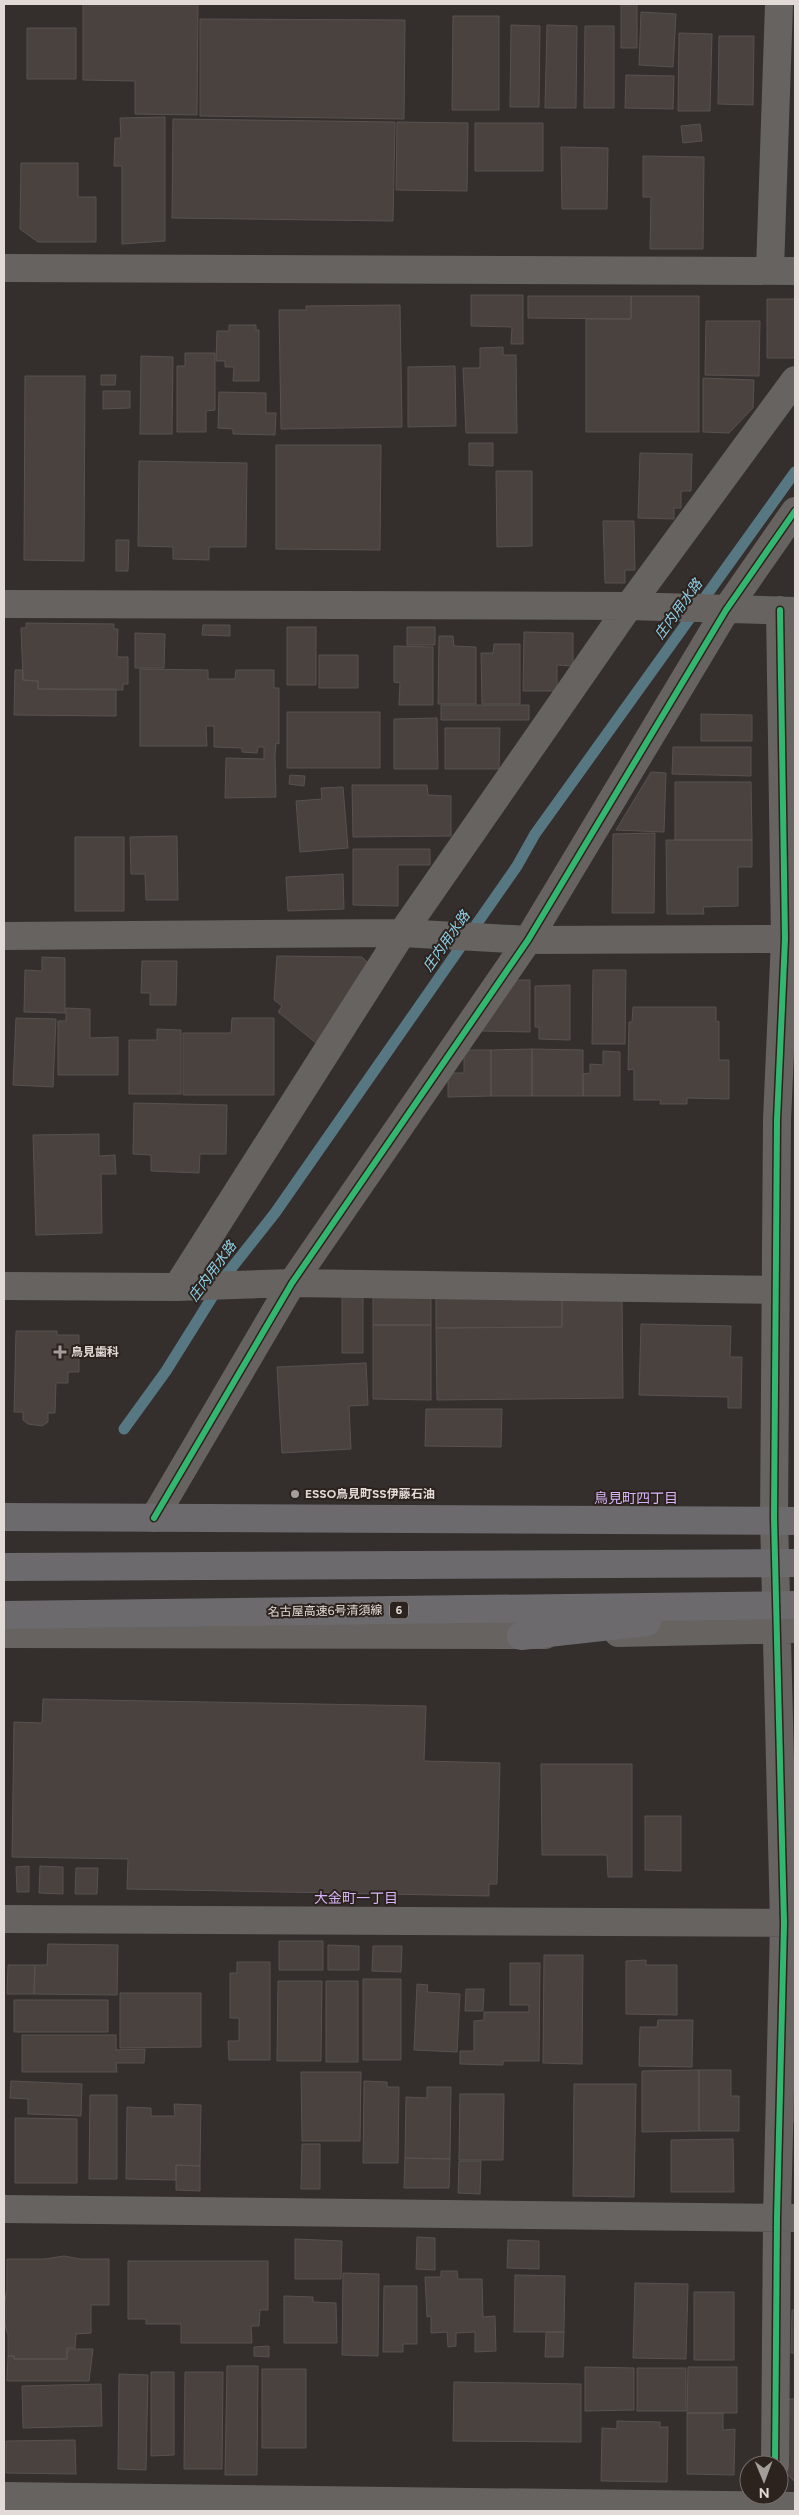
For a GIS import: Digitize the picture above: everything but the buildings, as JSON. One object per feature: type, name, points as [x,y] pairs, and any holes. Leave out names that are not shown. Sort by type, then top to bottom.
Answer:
[{"type":"highway","points":[[4,1517],[788,1519]]},
{"type":"highway","points":[[4,1567],[795,1563]]},
{"type":"highway","name":"名古屋高速6号清須線","points":[[4,1615],[787,1616]]},
{"type":"highway","points":[[521,1636],[787,1616]]},
{"type":"street","points":[[4,268],[782,270],[779,4]]},
{"type":"street","points":[[177,1287],[402,933],[629,606],[795,380]]},
{"type":"street","points":[[4,1523],[154,1518],[292,1283],[528,940],[726,610],[795,511]]},
{"type":"street","points":[[4,604],[629,606],[788,611],[785,939],[777,1120],[775,1290],[776,1425],[788,1519],[790,1923],[786,2218],[775,2455]]},
{"type":"street","points":[[4,936],[402,933],[528,940],[785,939]]},
{"type":"street","points":[[4,1286],[177,1287],[292,1283],[775,1290]]},
{"type":"street","points":[[4,1634],[521,1636]]},
{"type":"street","points":[[4,1919],[790,1923]]},
{"type":"street","points":[[4,2209],[786,2218]]},
{"type":"street","points":[[4,2496],[739,2505]]},
{"type":"waterway","name":"庄内用水路","points":[[124,1429],[166,1371],[226,1275],[275,1213],[517,866],[535,834],[795,472]]},
{"type":"cycle path","points":[[154,1518],[292,1283],[528,940],[726,610],[795,511]]},
{"type":"cycle path","points":[[775,2455],[777,2217],[784,1923],[774,1518],[777,1120],[785,939],[780,610]]},
{"type":"place","name":"鳥見歯科","points":[[60,1352]]},
{"type":"place","name":"ESSO鳥見町SS伊藤石油","points":[[295,1494]]},
{"type":"district","name":"鳥見町四丁目","points":[[636,1498]]},
{"type":"district","name":"大金町一丁目","points":[[356,1898]]}]
